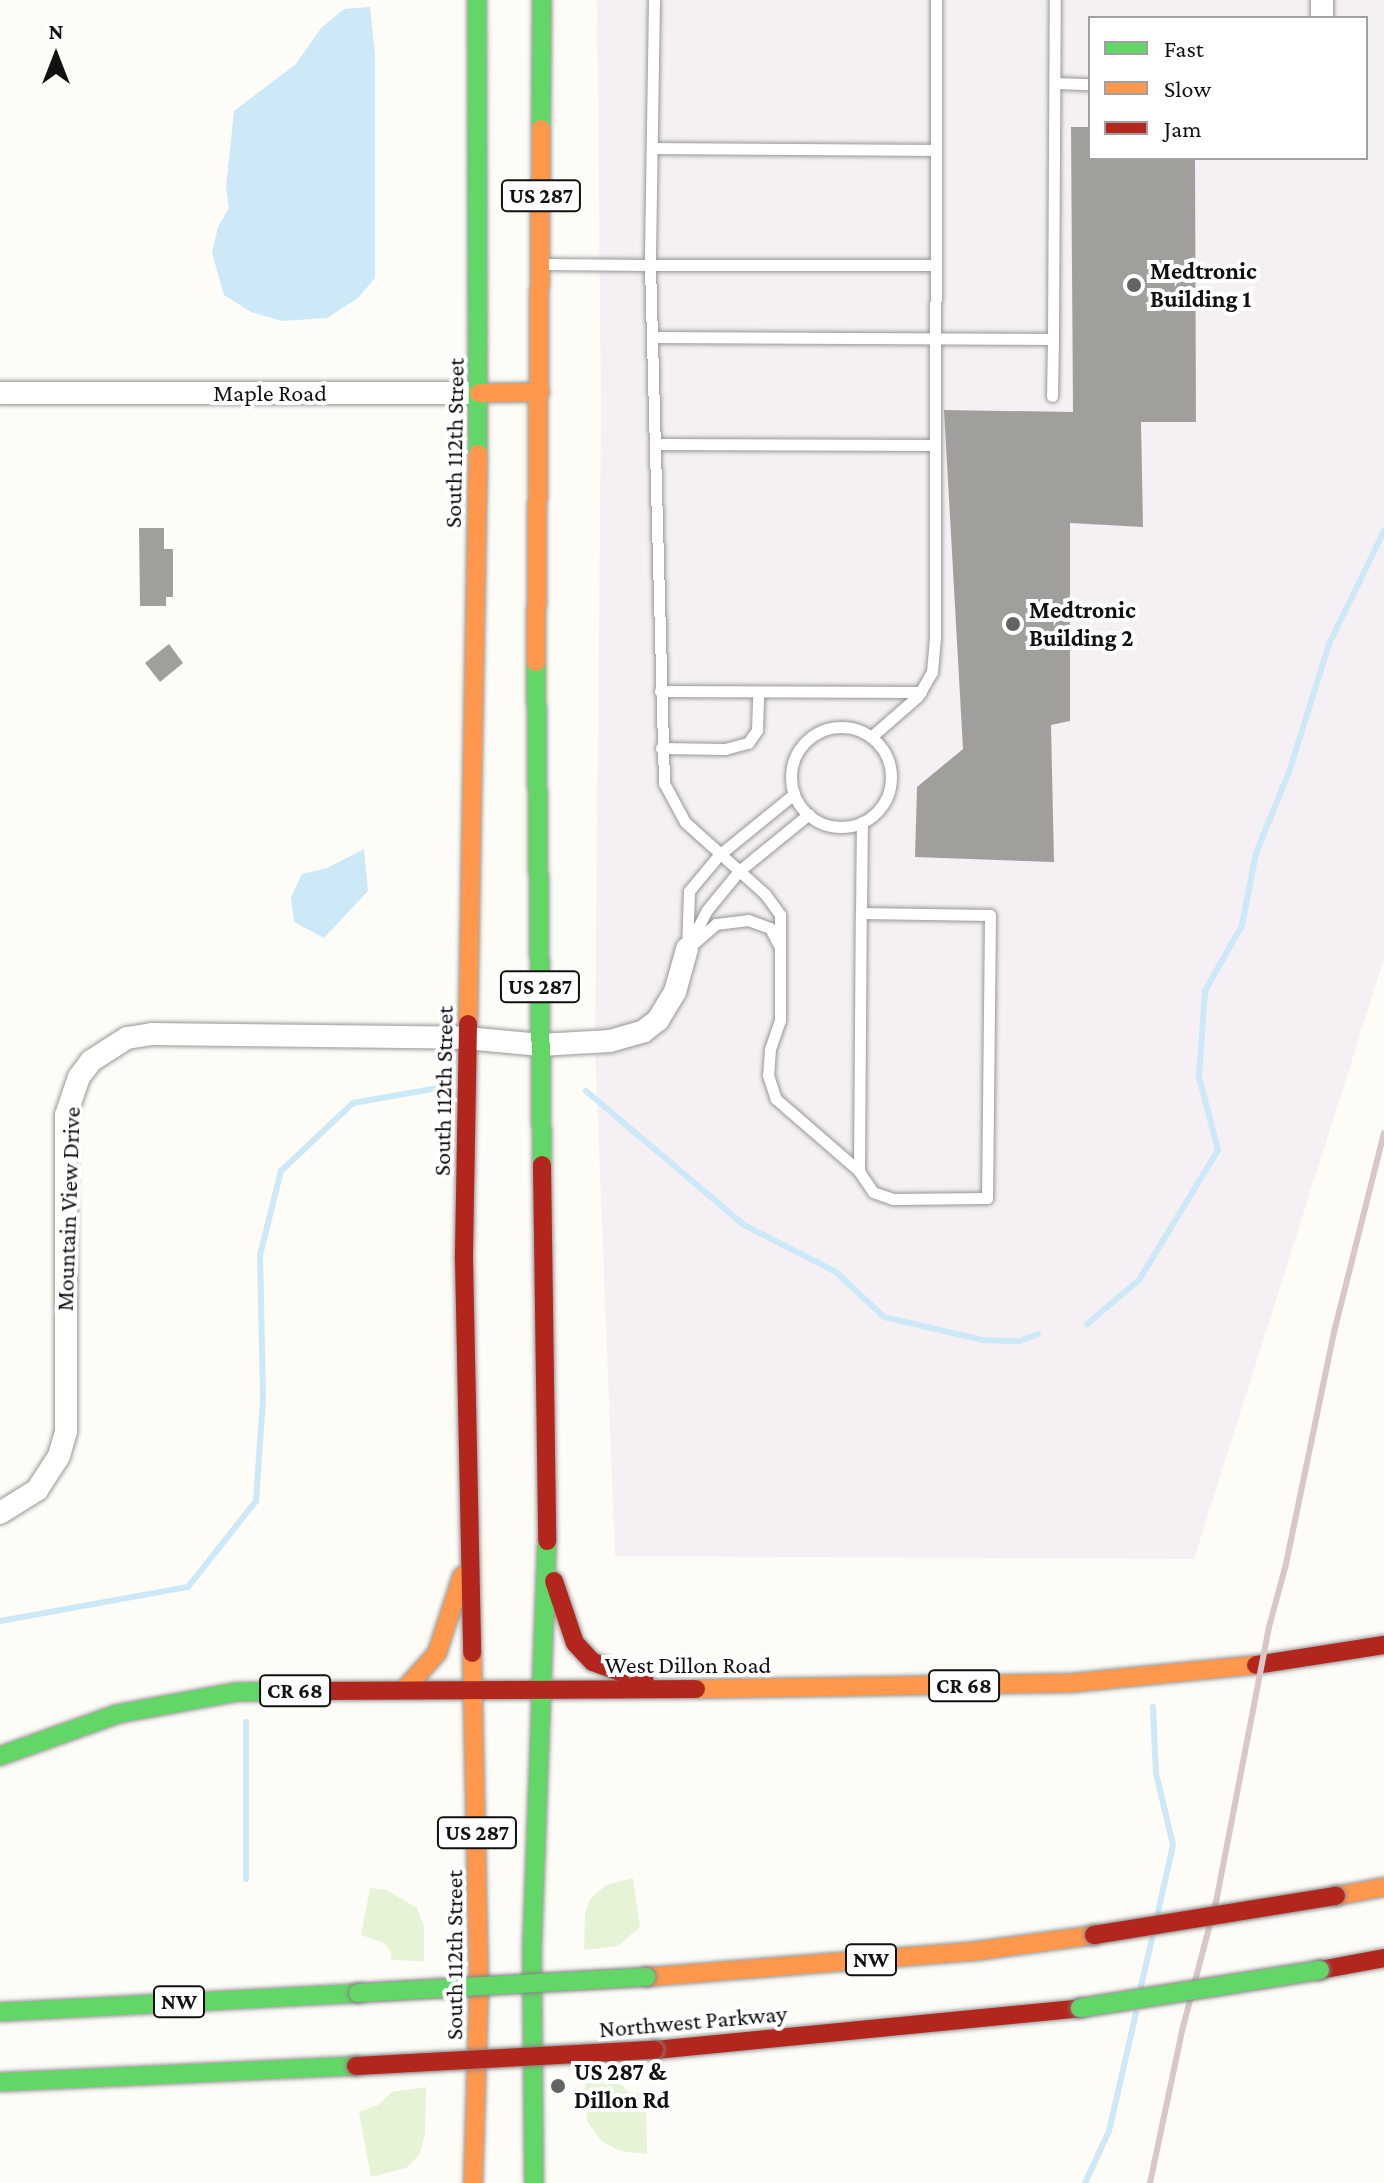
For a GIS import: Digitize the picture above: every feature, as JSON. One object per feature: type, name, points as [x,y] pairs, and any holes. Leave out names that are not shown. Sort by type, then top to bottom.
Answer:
[{"type":"main road","name":"South 112th Street","points":[[473,2183],[479,1989],[464,1260],[479,393],[477,0]]},
{"type":"main road","name":"US 287","points":[[534,2183],[532,1949],[547,1559],[536,714],[542,0]]},
{"type":"main road","name":"Maple Road","points":[[479,393],[540,392]]},
{"type":"main road","points":[[404,1690],[437,1653],[470,1549]]},
{"type":"main road","points":[[547,1559],[575,1643],[593,1662],[624,1676],[672,1689]]},
{"type":"main road","name":"West Dillon Road","points":[[0,1756],[117,1714],[170,1701],[237,1692],[1071,1683],[1284,1662],[1384,1645]]},
{"type":"main road","name":"Northwest Parkway","points":[[0,2012],[647,1977],[976,1951],[1094,1935],[1384,1887]]},
{"type":"main road","name":"Northwest Parkway","points":[[0,2082],[655,2050],[1080,2008],[1384,1958]]},
{"type":"street","name":"Maple Road","points":[[0,393],[479,393]]},
{"type":"street","name":"Mountain View Drive","points":[[0,1513],[37,1490],[59,1456],[66,1431],[66,1115],[79,1077],[91,1061],[127,1038],[151,1034],[466,1038],[541,1045],[628,1038],[651,1026],[675,992],[687,949]]},
{"type":"lane","points":[[654,0],[650,265],[658,444],[664,783],[685,822],[765,894],[780,915],[780,1020],[770,1049],[768,1075],[776,1099],[859,1171],[873,1192],[893,1199],[987,1198],[990,915],[861,913]]},
{"type":"lane","points":[[871,737],[921,692],[932,672],[935,636],[936,0]]},
{"type":"lane","points":[[1052,396],[1055,0]]},
{"type":"lane","points":[[1055,83],[1088,84]]},
{"type":"lane","points":[[652,148],[936,150]]},
{"type":"lane","points":[[541,264],[936,265]]},
{"type":"lane","points":[[653,337],[1053,339]]},
{"type":"lane","points":[[658,444],[935,445]]},
{"type":"lane","points":[[660,691],[921,692]]},
{"type":"lane","points":[[661,748],[725,749],[748,743],[757,730],[758,692]]},
{"type":"lane","points":[[844,727],[871,737],[885,752],[891,768],[891,784],[881,806],[862,822],[830,825],[809,814],[794,794],[793,761],[813,735],[844,727]]},
{"type":"lane","points":[[687,949],[689,891],[719,855],[794,794]]},
{"type":"lane","points":[[687,949],[707,910],[739,871],[809,814]]},
{"type":"lane","points":[[859,1171],[862,822]]},
{"type":"lane","points":[[687,949],[716,924],[748,920],[770,928],[780,950]]},
{"type":"shaded area","points":[[597,0],[1384,0],[1384,959],[1194,1559],[615,1556],[595,1046],[601,411]]},
{"type":"green space","points":[[633,1878],[640,1927],[618,1946],[584,1950],[585,1915],[590,1899],[606,1885]]},
{"type":"green space","points":[[370,1888],[386,1890],[417,1908],[424,1926],[424,1961],[391,1960],[390,1950],[384,1943],[361,1935]]},
{"type":"green space","points":[[618,2080],[627,2092],[646,2094],[647,2154],[621,2151],[601,2141],[587,2121],[585,2083]]},
{"type":"green space","points":[[426,2087],[425,2133],[420,2154],[406,2168],[371,2177],[359,2112],[378,2105],[392,2092]]},
{"type":"water","points":[[370,7],[375,54],[375,278],[358,298],[327,318],[282,321],[251,312],[224,295],[212,253],[218,227],[229,208],[226,187],[234,111],[296,64],[321,28],[344,9]]},
{"type":"water","points":[[364,849],[368,891],[324,938],[294,922],[291,897],[302,874],[327,868]]},
{"type":"building","name":"Medtronic Building 2","points":[[1071,127],[1088,127],[1088,160],[1195,160],[1196,422],[1141,422],[1143,527],[1070,523],[1070,721],[1051,725],[1054,862],[915,857],[917,787],[963,749],[944,410],[1073,412]]},
{"type":"building","points":[[139,528],[164,528],[164,549],[173,549],[173,597],[166,597],[166,606],[140,606]]},
{"type":"building","points":[[169,644],[183,663],[160,682],[145,663]]},
{"type":"waterway","points":[[1087,1324],[1139,1280],[1218,1150],[1199,1077],[1205,991],[1242,925],[1256,853],[1289,772],[1329,644],[1384,531]]},
{"type":"waterway","points":[[0,1621],[188,1587],[256,1501],[263,1397],[260,1255],[281,1171],[353,1103],[438,1088]]},
{"type":"waterway","points":[[586,1091],[744,1225],[836,1272],[884,1317],[983,1340],[1019,1341],[1038,1334]]},
{"type":"waterway","points":[[1153,1707],[1156,1773],[1173,1845],[1158,1912]]},
{"type":"waterway","points":[[246,1722],[246,1879]]},
{"type":"waterway","points":[[1141,1986],[1152,1939]]},
{"type":"waterway","points":[[1085,2183],[1109,2131],[1136,2013]]},
{"type":"railway","points":[[1150,2183],[1183,2027],[1217,1897],[1269,1627],[1286,1564],[1335,1328],[1384,1133]]},
{"type":"traffic: fast","points":[[477,0],[478,454]]},
{"type":"traffic: fast","points":[[541,129],[542,0]]},
{"type":"traffic: fast","points":[[536,662],[542,1165]]},
{"type":"traffic: fast","points":[[534,2183],[532,1949],[547,1541]]},
{"type":"traffic: fast","points":[[0,1756],[117,1714],[237,1692],[321,1691]]},
{"type":"traffic: fast","points":[[1080,2008],[1320,1970]]},
{"type":"traffic: fast","points":[[358,1993],[647,1977]]},
{"type":"traffic: fast","points":[[0,2012],[358,1993]]},
{"type":"traffic: fast","points":[[0,2082],[356,2066]]},
{"type":"traffic: slow","points":[[536,662],[541,129]]},
{"type":"traffic: slow","points":[[479,393],[540,392]]},
{"type":"traffic: slow","points":[[468,1024],[478,454]]},
{"type":"traffic: slow","points":[[404,1690],[437,1653],[462,1576]]},
{"type":"traffic: slow","points":[[472,1653],[479,1985],[473,2183]]},
{"type":"traffic: slow","points":[[696,1689],[1071,1683],[1256,1665]]},
{"type":"traffic: slow","points":[[1336,1896],[1384,1887]]},
{"type":"traffic: slow","points":[[647,1977],[976,1951],[1094,1935]]},
{"type":"traffic: jam","points":[[468,1024],[464,1260],[472,1653]]},
{"type":"traffic: jam","points":[[542,1165],[547,1541]]},
{"type":"traffic: jam","points":[[554,1581],[575,1643],[593,1662],[645,1681]]},
{"type":"traffic: jam","points":[[1256,1665],[1384,1645]]},
{"type":"traffic: jam","points":[[321,1691],[696,1689]]},
{"type":"traffic: jam","points":[[1094,1935],[1336,1896]]},
{"type":"traffic: jam","points":[[1320,1970],[1384,1958]]},
{"type":"traffic: jam","points":[[655,2050],[1080,2008]]},
{"type":"traffic: jam","points":[[356,2066],[655,2050]]},
{"type":"place","name":"Medtronic Building 1","points":[[1134,285]]},
{"type":"place","name":"Medtronic Building 2","points":[[1013,624]]},
{"type":"place","name":"US 287 & Dillon Rd","points":[[558,2086]]}]
